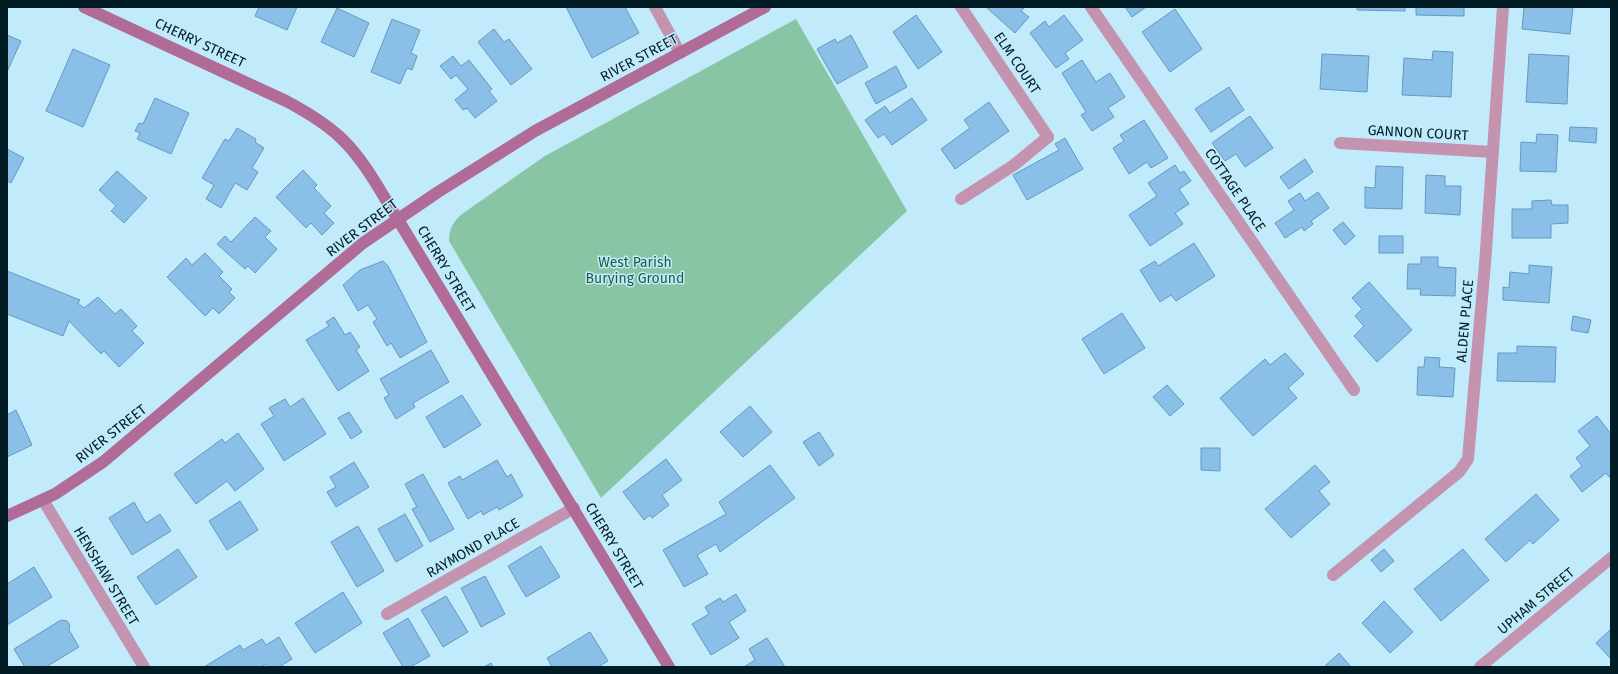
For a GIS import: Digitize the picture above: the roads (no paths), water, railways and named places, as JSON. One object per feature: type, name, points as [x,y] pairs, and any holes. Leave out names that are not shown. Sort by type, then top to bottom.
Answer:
[{"type":"street","name":"CHERRY STREET","points":[[84,7],[265,90],[316,119],[341,138],[360,160],[397,218],[669,667]]},
{"type":"street","points":[[655,7],[680,53]]},
{"type":"street","name":"RIVER STREET","points":[[7,516],[43,500],[69,486],[122,447],[357,248],[397,218],[535,131],[765,7]]},
{"type":"street","name":"ELM COURT","points":[[961,7],[1048,137],[1024,157],[961,199]]},
{"type":"street","name":"COTTAGE PLACE","points":[[1091,7],[1354,390]]},
{"type":"street","name":"ALDEN PLACE","points":[[1334,575],[1459,472],[1468,459],[1493,152],[1503,7]]},
{"type":"street","name":"GANNON COURT","points":[[1340,143],[1493,152]]},
{"type":"street","name":"HENSHAW STREET","points":[[43,500],[144,667]]},
{"type":"street","name":"RAYMOND PLACE","points":[[387,614],[574,508]]},
{"type":"street","name":"UPHAM STREET","points":[[1480,667],[1611,558]]},
{"type":"park label","name":"West Parish Burying Ground","points":[[635,270]]}]
